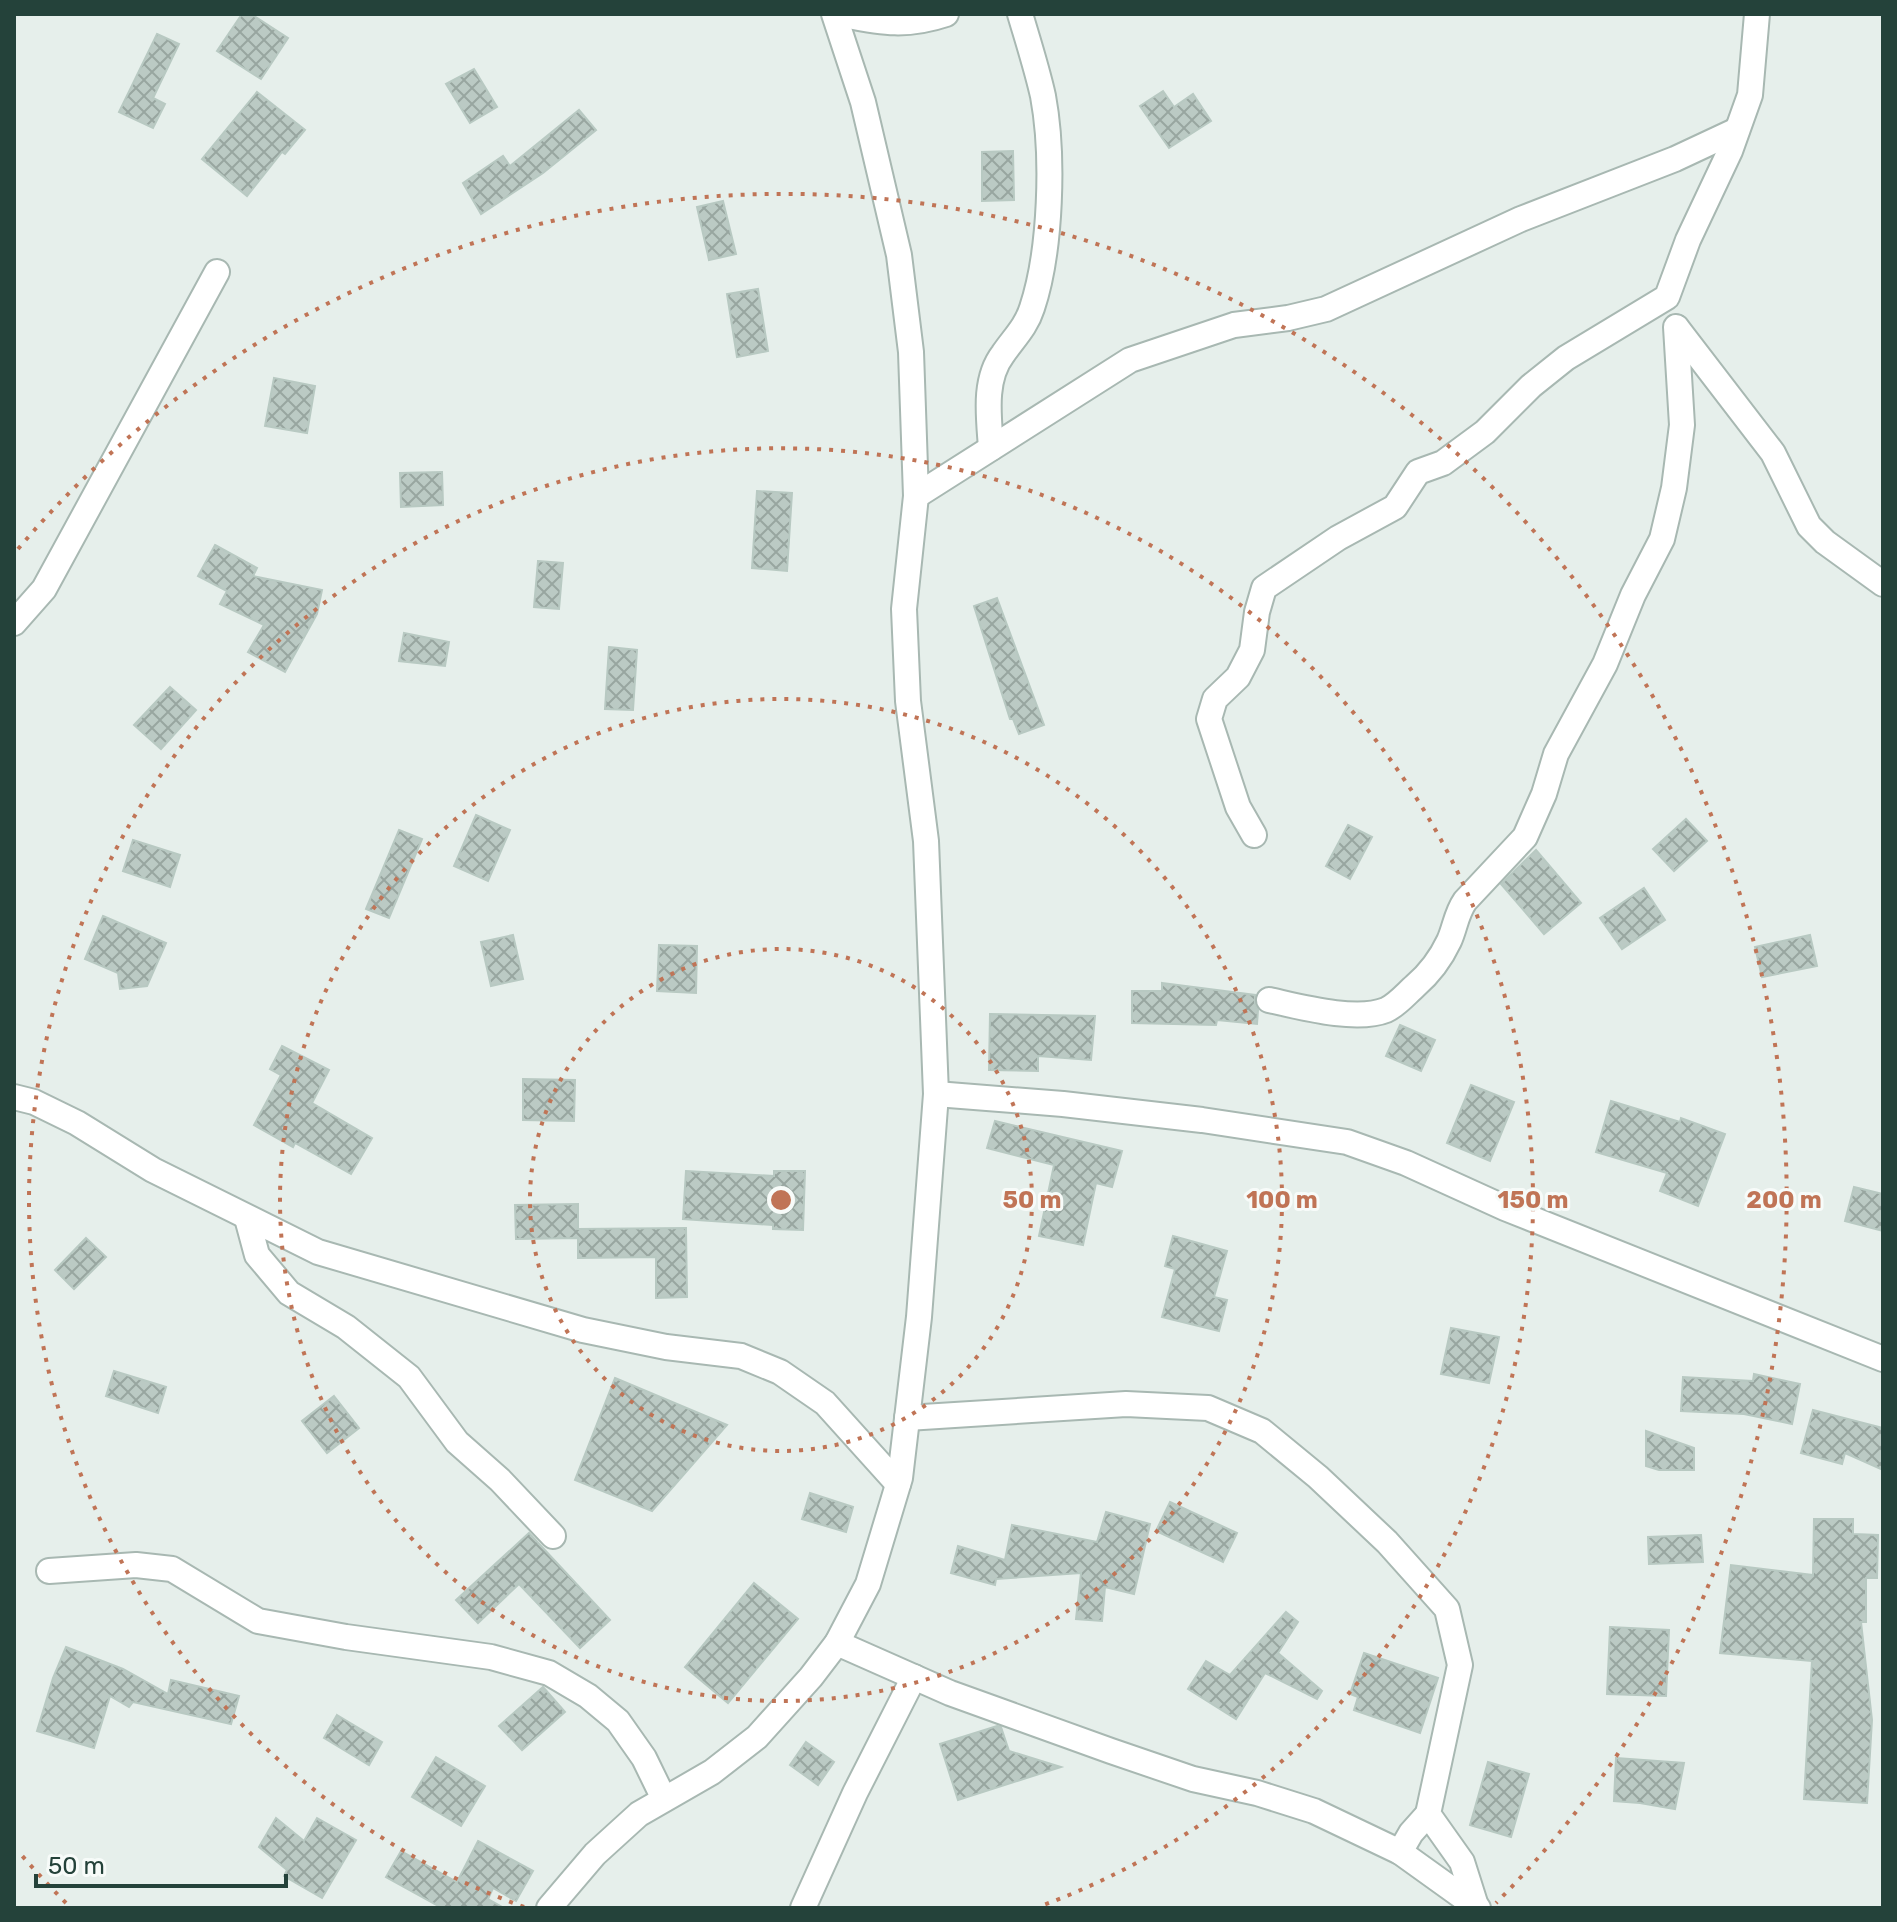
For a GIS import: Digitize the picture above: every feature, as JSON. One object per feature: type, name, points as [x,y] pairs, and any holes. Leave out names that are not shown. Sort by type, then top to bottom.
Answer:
[{"type":"street","points":[[549,1908],[595,1854],[639,1814],[712,1772],[757,1737],[837,1643],[868,1584],[898,1484],[919,1317],[936,1094],[926,841],[908,701],[904,609],[916,496],[911,352],[899,255],[863,102],[836,14],[884,23],[920,23],[946,14]]},
{"type":"street","points":[[991,448],[988,408],[991,381],[1001,355],[1019,337],[1032,308],[1046,229],[1050,148],[1043,96],[1020,14]]},
{"type":"street","points":[[1269,1000],[1323,1011],[1353,1013],[1374,1013],[1393,1007],[1428,974],[1449,941],[1457,912],[1465,901],[1525,837],[1544,794],[1556,754],[1605,664],[1633,595],[1662,539],[1674,488],[1682,425],[1676,327],[1667,297],[1688,240],[1730,151],[1750,95],[1757,14]]},
{"type":"street","points":[[916,496],[1130,360],[1234,325],[1326,309],[1521,219],[1675,159],[1737,130]]},
{"type":"street","points":[[14,623],[44,589],[217,272]]},
{"type":"street","points":[[1254,835],[1238,807],[1209,719],[1215,699],[1238,677],[1252,650],[1264,588],[1338,538],[1395,507],[1418,472],[1443,463],[1485,432],[1531,386],[1566,358],[1667,297]]},
{"type":"street","points":[[1676,327],[1773,453],[1809,526],[1825,542],[1883,584]]},
{"type":"street","points":[[936,1094],[1063,1104],[1202,1120],[1347,1142],[1406,1163],[1505,1208],[1883,1359]]},
{"type":"street","points":[[14,1097],[34,1102],[77,1123],[153,1170],[318,1252],[583,1330],[666,1347],[741,1356],[780,1372],[825,1403],[898,1484]]},
{"type":"street","points":[[247,1218],[257,1255],[289,1293],[346,1327],[409,1377],[457,1442],[500,1480],[553,1536]]},
{"type":"street","points":[[907,1418],[1126,1404],[1208,1408],[1262,1431],[1318,1477],[1387,1542],[1447,1609],[1460,1665],[1428,1814],[1411,1833],[1400,1852]]},
{"type":"street","points":[[49,1571],[136,1565],[172,1569],[258,1621],[491,1657],[549,1673],[588,1696],[618,1721],[644,1758],[664,1799]]},
{"type":"street","points":[[837,1643],[950,1693],[1193,1779],[1257,1793],[1314,1811],[1400,1852],[1476,1906]]},
{"type":"street","points":[[803,1908],[855,1793],[914,1677]]},
{"type":"street","points":[[1428,1814],[1462,1862],[1476,1906]]},
{"type":"building","points":[[242,14],[251,14],[288,38],[261,79],[217,51]]},
{"type":"building","points":[[157,34],[179,44],[153,98],[165,104],[153,128],[119,112]]},
{"type":"building","points":[[474,69],[497,107],[470,123],[446,84]]},
{"type":"building","points":[[1163,91],[1174,107],[1193,94],[1211,121],[1169,148],[1140,106]]},
{"type":"building","points":[[257,92],[305,130],[285,154],[282,152],[247,196],[202,159]]},
{"type":"building","points":[[579,110],[596,130],[543,173],[481,214],[463,183],[503,156],[510,166]]},
{"type":"building","points":[[1013,151],[1014,200],[982,201],[982,152]]},
{"type":"building","points":[[723,201],[736,254],[709,260],[697,207]]},
{"type":"building","points":[[758,289],[768,351],[737,357],[727,294]]},
{"type":"building","points":[[274,378],[315,386],[307,433],[265,426]]},
{"type":"building","points":[[442,472],[443,505],[401,507],[400,473]]},
{"type":"building","points":[[757,491],[792,493],[787,571],[752,568]]},
{"type":"building","points":[[215,545],[257,568],[253,576],[322,590],[317,614],[285,672],[248,652],[264,625],[220,604],[227,591],[198,576]]},
{"type":"building","points":[[538,561],[563,563],[559,609],[534,607]]},
{"type":"building","points":[[997,598],[1044,725],[1019,734],[1013,719],[1010,719],[974,606]]},
{"type":"building","points":[[404,633],[449,642],[445,666],[399,661]]},
{"type":"building","points":[[609,647],[637,650],[633,710],[605,709]]},
{"type":"building","points":[[170,687],[196,710],[161,749],[134,725]]},
{"type":"building","points":[[476,815],[510,830],[488,881],[454,866]]},
{"type":"building","points":[[1686,819],[1707,841],[1674,871],[1653,849]]},
{"type":"building","points":[[1348,825],[1372,837],[1350,879],[1326,866]]},
{"type":"building","points":[[399,830],[422,839],[389,918],[366,909]]},
{"type":"building","points":[[133,840],[180,855],[170,887],[123,871]]},
{"type":"building","points":[[1536,850],[1581,903],[1544,934],[1501,884]]},
{"type":"building","points":[[1644,888],[1665,920],[1622,949],[1600,918]]},
{"type":"building","points":[[103,916],[166,943],[147,986],[120,989],[118,973],[85,959]]},
{"type":"building","points":[[513,935],[523,979],[491,986],[481,942]]},
{"type":"building","points":[[1810,935],[1817,966],[1762,977],[1755,947]]},
{"type":"building","points":[[659,945],[697,946],[696,993],[657,991]]},
{"type":"building","points":[[1162,983],[1255,995],[1257,1024],[1217,1020],[1216,1025],[1132,1023],[1132,991],[1162,991]]},
{"type":"building","points":[[990,1014],[1095,1016],[1091,1060],[1038,1056],[1038,1071],[989,1070]]},
{"type":"building","points":[[1400,1025],[1435,1040],[1421,1071],[1386,1056]]},
{"type":"building","points":[[282,1046],[329,1070],[312,1103],[372,1138],[351,1174],[295,1143],[293,1147],[254,1125],[281,1075],[270,1069]]},
{"type":"building","points":[[523,1079],[575,1080],[574,1121],[523,1120]]},
{"type":"building","points":[[1471,1085],[1514,1102],[1490,1161],[1447,1143]]},
{"type":"building","points":[[1611,1101],[1680,1122],[1681,1118],[1725,1134],[1698,1206],[1660,1191],[1667,1173],[1596,1152]]},
{"type":"building","points":[[995,1121],[1122,1151],[1112,1187],[1096,1183],[1083,1245],[1039,1236],[1054,1165],[987,1148]]},
{"type":"building","points":[[686,1171],[774,1176],[774,1171],[805,1171],[803,1230],[683,1219]]},
{"type":"building","points":[[1854,1187],[1883,1194],[1883,1231],[1845,1221]]},
{"type":"building","points":[[578,1204],[578,1229],[686,1228],[687,1297],[656,1298],[656,1257],[578,1258],[578,1238],[516,1239],[515,1205]]},
{"type":"building","points":[[1173,1236],[1227,1251],[1214,1297],[1227,1300],[1219,1331],[1162,1317],[1175,1269],[1165,1266]]},
{"type":"building","points":[[86,1238],[106,1257],[74,1289],[55,1270]]},
{"type":"building","points":[[1451,1328],[1499,1337],[1489,1383],[1441,1374]]},
{"type":"building","points":[[114,1371],[166,1387],[158,1413],[106,1396]]},
{"type":"building","points":[[1754,1374],[1800,1384],[1792,1424],[1744,1414],[1681,1411],[1683,1377],[1753,1381]]},
{"type":"building","points":[[615,1378],[727,1425],[652,1511],[575,1480]]},
{"type":"building","points":[[334,1396],[359,1428],[327,1453],[302,1421]]},
{"type":"building","points":[[1813,1410],[1883,1428],[1883,1470],[1845,1453],[1842,1464],[1801,1453]]},
{"type":"building","points":[[1646,1431],[1694,1448],[1694,1470],[1659,1470],[1646,1466]]},
{"type":"building","points":[[810,1493],[853,1507],[846,1532],[802,1519]]},
{"type":"building","points":[[1170,1502],[1237,1533],[1223,1562],[1156,1531]]},
{"type":"building","points":[[1106,1512],[1150,1524],[1134,1594],[1105,1587],[1102,1621],[1076,1619],[1081,1573],[996,1579],[995,1585],[951,1573],[958,1546],[1005,1560],[1012,1525],[1097,1542]]},
{"type":"building","points":[[1814,1519],[1853,1519],[1853,1534],[1878,1535],[1877,1578],[1866,1578],[1866,1622],[1861,1622],[1872,1720],[1867,1803],[1804,1799],[1812,1661],[1720,1653],[1731,1565],[1813,1575]]},
{"type":"building","points":[[529,1533],[610,1620],[580,1648],[519,1584],[478,1623],[456,1600]]},
{"type":"building","points":[[1701,1535],[1703,1562],[1649,1564],[1648,1537]]},
{"type":"building","points":[[754,1583],[798,1619],[728,1703],[685,1667]]},
{"type":"building","points":[[1286,1612],[1298,1622],[1278,1653],[1322,1691],[1317,1699],[1265,1673],[1236,1719],[1188,1689],[1206,1661],[1230,1675]]},
{"type":"building","points":[[1610,1627],[1669,1630],[1666,1696],[1607,1694]]},
{"type":"building","points":[[66,1647],[123,1669],[168,1694],[171,1680],[239,1696],[231,1724],[133,1702],[129,1707],[110,1696],[94,1748],[37,1731]]},
{"type":"building","points":[[1364,1653],[1438,1678],[1420,1733],[1354,1710],[1358,1697],[1350,1694]]},
{"type":"building","points":[[543,1687],[565,1712],[522,1750],[499,1726]]},
{"type":"building","points":[[337,1715],[382,1742],[369,1765],[324,1738]]},
{"type":"building","points":[[1001,1727],[1009,1751],[1061,1767],[958,1800],[940,1744]]},
{"type":"building","points":[[806,1742],[834,1762],[818,1785],[790,1765]]},
{"type":"building","points":[[436,1757],[485,1786],[461,1826],[412,1797]]},
{"type":"building","points":[[1616,1758],[1684,1763],[1675,1809],[1614,1801]]},
{"type":"building","points":[[1488,1762],[1529,1774],[1511,1837],[1470,1825]]},
{"type":"building","points":[[276,1818],[304,1841],[317,1818],[356,1840],[322,1898],[284,1876],[287,1870],[259,1847]]},
{"type":"building","points":[[478,1841],[533,1871],[516,1901],[493,1888],[488,1899],[504,1908],[442,1908],[386,1877],[401,1851],[457,1882]]}]
